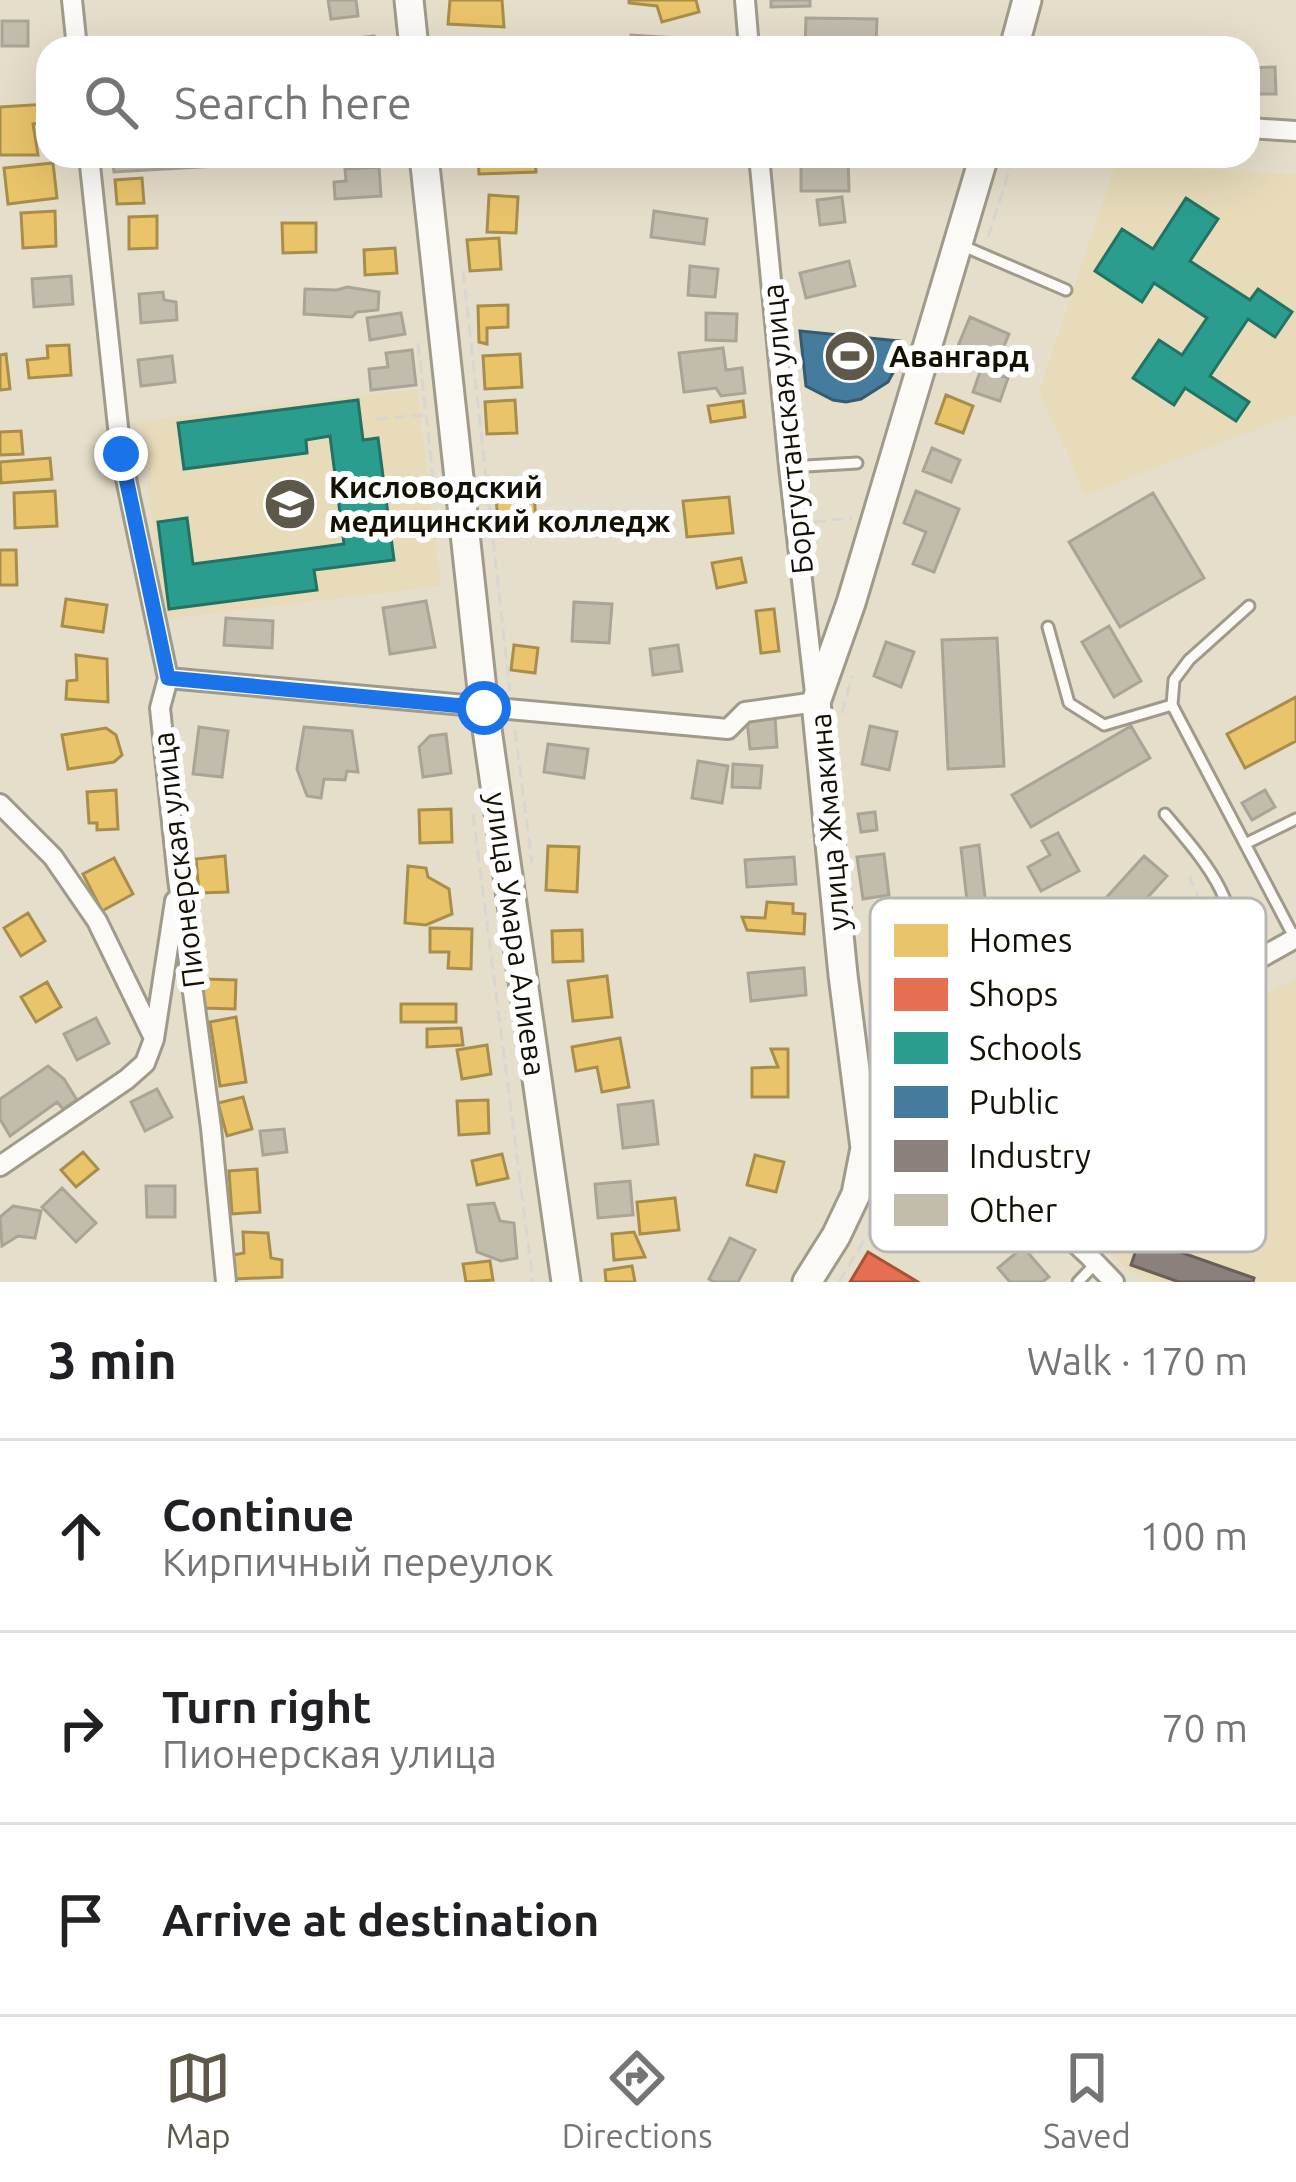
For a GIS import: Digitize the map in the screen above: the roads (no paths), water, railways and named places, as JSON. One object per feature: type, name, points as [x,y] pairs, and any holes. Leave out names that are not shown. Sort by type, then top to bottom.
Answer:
[{"type":"street","points":[[72,0],[76,36]]},
{"type":"street","points":[[409,0],[413,36]]},
{"type":"street","points":[[745,0],[748,36]]},
{"type":"street","points":[[1017,36],[1027,0]]},
{"type":"street","points":[[1260,129],[1296,131]]},
{"type":"street","name":"Пионерская улица","points":[[90,168],[121,454],[168,678],[160,708],[226,1282]]},
{"type":"street","name":"улица Умара Алиева","points":[[425,168],[484,708],[566,1282]]},
{"type":"street","name":"Боргустанская улица","points":[[760,168],[816,701]]},
{"type":"street","name":"улица Жмакина","points":[[807,1282],[856,1194],[865,1148],[816,701],[970,248],[982,168]]},
{"type":"street","points":[[168,678],[728,729],[745,712],[816,701]]},
{"type":"street","points":[[0,804],[53,856],[97,920],[154,1039]]},
{"type":"street","points":[[0,1166],[145,1064],[154,1039],[178,879]]},
{"type":"street","points":[[1266,955],[1295,939]]},
{"type":"street","points":[[865,1148],[870,1147]]},
{"type":"street","points":[[1085,1252],[1114,1282]]},
{"type":"lane","points":[[970,248],[1066,290]]},
{"type":"lane","points":[[789,467],[857,463]]},
{"type":"lane","points":[[1249,606],[1189,660],[1174,680],[1172,705],[1295,939]]},
{"type":"lane","points":[[1048,628],[1070,703],[1104,725],[1172,705]]},
{"type":"lane","points":[[1162,668],[1174,680]]},
{"type":"lane","points":[[1165,814],[1207,863],[1223,898]]},
{"type":"lane","points":[[1245,844],[1296,819]]},
{"type":"lane","points":[[1078,1282],[1096,1252]]},
{"type":"place","name":"Авангард","points":[[850,356]]},
{"type":"place","name":"Кисловодский медицинский колледж","points":[[290,504]]}]
